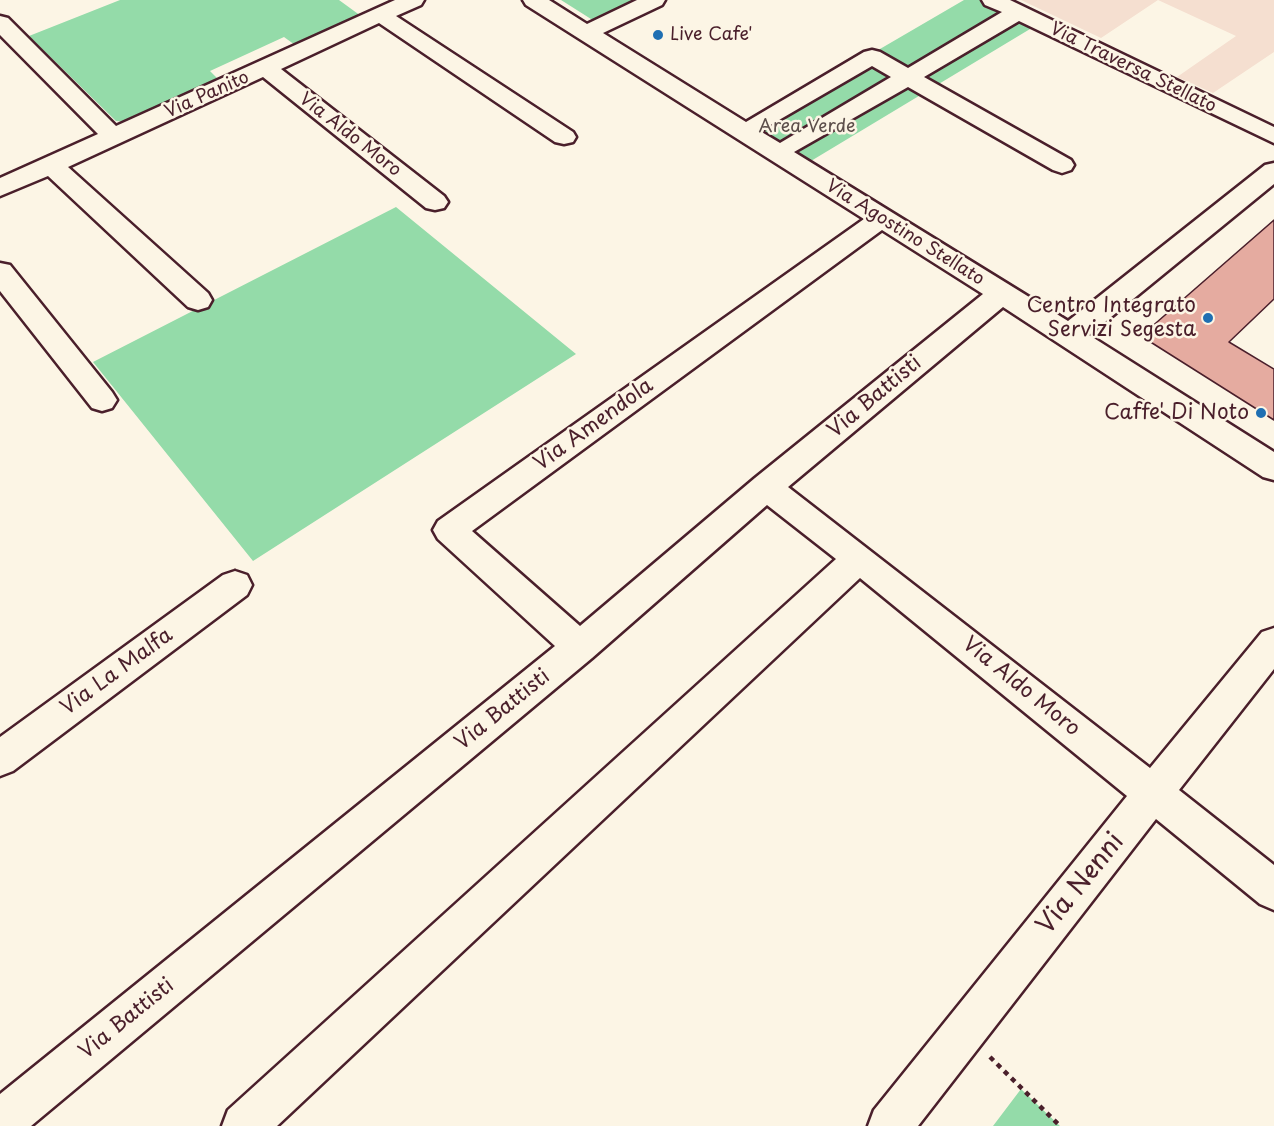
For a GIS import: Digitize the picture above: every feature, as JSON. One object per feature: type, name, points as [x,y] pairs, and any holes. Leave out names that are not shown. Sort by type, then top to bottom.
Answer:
[{"type":"street","name":"Via Panito","points":[[0,188],[413,0]]},
{"type":"street","name":"Via Agostino Stellato","points":[[534,0],[1002,293],[1274,468]]},
{"type":"street","points":[[586,33],[654,0]]},
{"type":"street","name":"Via Traversa Stellato","points":[[993,0],[1274,136]]},
{"type":"street","points":[[791,145],[1018,12]]},
{"type":"street","points":[[381,15],[564,137]]},
{"type":"street","points":[[0,23],[114,137]]},
{"type":"street","points":[[757,124],[872,57],[1062,165]]},
{"type":"street","name":"Via Aldo Moro","points":[[266,68],[435,202]]},
{"type":"street","points":[[51,165],[198,300]]},
{"type":"street","points":[[1069,336],[1274,171]]},
{"type":"street","name":"Via Amendola","points":[[580,648],[449,530],[882,218]]},
{"type":"street","points":[[0,272],[102,400]]},
{"type":"street","name":"Via Battisti","points":[[0,1123],[580,648],[766,487],[1002,293]]},
{"type":"street","name":"Via Aldo Moro","points":[[766,487],[859,558],[1274,890]]},
{"type":"street","points":[[244,1126],[859,558]]},
{"type":"street","name":"Via La Malfa","points":[[0,759],[235,585]]},
{"type":"street","name":"Via Nenni","points":[[890,1126],[1274,643]]},
{"type":"path","points":[[964,1031],[1060,1126]]},
{"type":"shaded area","points":[[1021,0],[1158,0],[1101,38]]},
{"type":"shaded area","points":[[1158,0],[1274,0],[1274,52],[1213,93],[1177,77],[1236,36]]},
{"type":"green space","points":[[120,0],[339,0],[361,16],[295,45],[284,37],[210,71],[219,80],[126,122],[116,121],[29,36]]},
{"type":"green space","points":[[561,0],[639,0],[597,19],[591,19]]},
{"type":"green space","name":"Area Verde","points":[[964,0],[993,0],[1040,23],[801,167],[741,130]]},
{"type":"green space","points":[[396,207],[576,354],[253,561],[93,362]]},
{"type":"green space","points":[[1021,1089],[1060,1126],[993,1126]]},
{"type":"building","name":"Centro Integrato Servizi Segesta","points":[[1274,220],[1274,299],[1229,342],[1274,369],[1274,420],[1141,336]]},
{"type":"place","name":"Live Cafe'","points":[[658,35]]},
{"type":"place","name":"Centro Integrato Servizi Segesta","points":[[1208,318]]},
{"type":"place","name":"Caffe' Di Noto","points":[[1261,413]]}]
